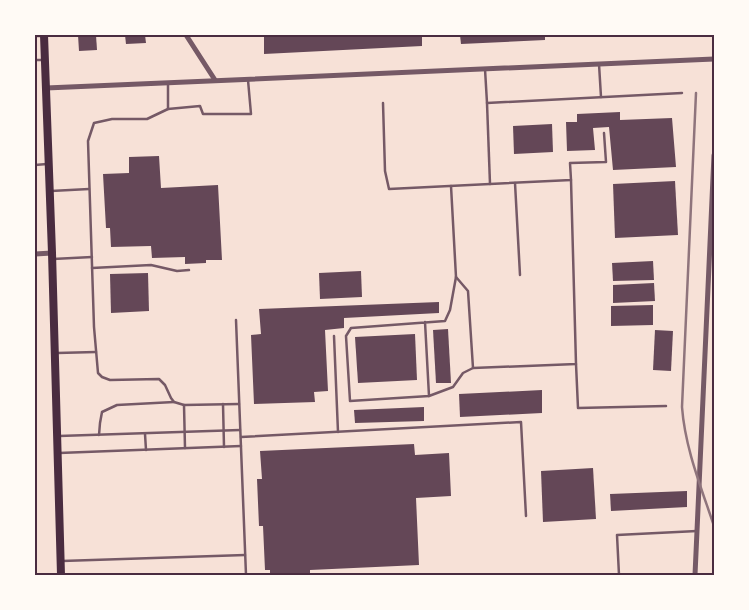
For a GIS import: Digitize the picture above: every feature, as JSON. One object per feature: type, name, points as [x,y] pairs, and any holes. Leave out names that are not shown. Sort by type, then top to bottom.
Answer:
[{"type":"main road","points":[[44,35],[61,575]]},
{"type":"street","points":[[186,35],[215,80]]},
{"type":"street","points":[[46,88],[714,59]]},
{"type":"street","points":[[695,575],[714,155]]},
{"type":"street","points":[[35,254],[52,256]]},
{"type":"lane","points":[[35,36],[44,35]]},
{"type":"lane","points":[[35,60],[45,60]]},
{"type":"lane","points":[[600,64],[602,97]]},
{"type":"lane","points":[[485,69],[490,184]]},
{"type":"lane","points":[[174,402],[165,385],[158,379],[110,380],[98,373],[88,141],[94,123],[112,119],[147,119],[168,108],[200,106],[203,114],[251,114],[247,79]]},
{"type":"lane","points":[[168,82],[168,108]]},
{"type":"lane","points":[[487,103],[682,93]]},
{"type":"lane","points":[[383,104],[386,171],[389,189],[570,180]]},
{"type":"lane","points":[[604,133],[606,162],[570,163],[578,408],[666,406]]},
{"type":"lane","points":[[35,165],[49,164]]},
{"type":"lane","points":[[515,182],[520,275]]},
{"type":"lane","points":[[451,186],[456,277],[450,310],[445,321],[351,328],[346,336],[350,401],[429,396],[453,388],[463,373],[473,368],[576,364]]},
{"type":"lane","points":[[50,191],[89,189]]},
{"type":"lane","points":[[52,256],[92,257]]},
{"type":"lane","points":[[92,268],[151,265],[177,271],[189,270]]},
{"type":"lane","points":[[456,277],[468,291],[473,368]]},
{"type":"lane","points":[[236,320],[246,575]]},
{"type":"lane","points":[[426,322],[429,396]]},
{"type":"lane","points":[[334,336],[338,432]]},
{"type":"lane","points":[[55,353],[96,352]]},
{"type":"lane","points":[[99,435],[102,412],[117,405],[174,402],[184,405],[240,404]]},
{"type":"lane","points":[[223,404],[224,447]]},
{"type":"lane","points":[[184,405],[185,448]]},
{"type":"lane","points":[[241,437],[521,422],[526,516]]},
{"type":"lane","points":[[58,436],[240,430]]},
{"type":"lane","points":[[145,434],[146,450]]},
{"type":"lane","points":[[58,453],[241,446]]},
{"type":"lane","points":[[618,575],[617,535],[697,531]]},
{"type":"lane","points":[[61,561],[245,554]]},
{"type":"building","points":[[78,35],[96,35],[97,50],[79,51]]},
{"type":"building","points":[[125,35],[145,35],[146,43],[126,44]]},
{"type":"building","points":[[264,35],[422,35],[422,46],[264,54]]},
{"type":"building","points":[[460,35],[545,35],[545,40],[461,44]]},
{"type":"building","points":[[620,112],[620,120],[672,118],[676,167],[613,170],[609,127],[593,128],[595,150],[567,151],[566,122],[577,122],[577,114]]},
{"type":"building","points":[[552,124],[553,152],[514,154],[513,126]]},
{"type":"building","points":[[159,156],[161,188],[218,185],[222,260],[206,260],[206,263],[185,264],[185,257],[152,258],[151,246],[111,247],[110,228],[106,228],[103,174],[129,173],[129,157]]},
{"type":"building","points":[[675,181],[678,235],[615,238],[613,184]]},
{"type":"building","points":[[653,261],[654,280],[613,281],[612,263]]},
{"type":"building","points":[[361,271],[362,297],[320,299],[319,273]]},
{"type":"building","points":[[148,273],[149,311],[111,313],[110,274]]},
{"type":"building","points":[[654,283],[655,301],[613,303],[613,285]]},
{"type":"building","points":[[439,302],[439,313],[344,318],[344,328],[325,330],[328,391],[314,392],[315,402],[254,404],[251,335],[261,334],[259,309]]},
{"type":"building","points":[[653,305],[653,325],[611,326],[611,306]]},
{"type":"building","points":[[448,329],[451,383],[436,383],[433,330]]},
{"type":"building","points":[[655,330],[673,331],[671,371],[653,370]]},
{"type":"building","points":[[415,334],[417,380],[358,383],[355,337]]},
{"type":"building","points":[[542,390],[542,413],[460,417],[459,394]]},
{"type":"building","points":[[424,407],[424,421],[355,423],[354,410]]},
{"type":"building","points":[[414,444],[415,455],[449,453],[451,496],[416,498],[419,565],[310,570],[310,575],[270,575],[270,570],[265,570],[263,526],[259,526],[257,479],[262,479],[260,451]]},
{"type":"building","points":[[593,468],[596,519],[543,522],[541,471]]},
{"type":"building","points":[[687,491],[687,507],[611,511],[610,494]]},
{"type":"railway","points":[[696,93],[682,407],[690,452],[714,526]]}]
